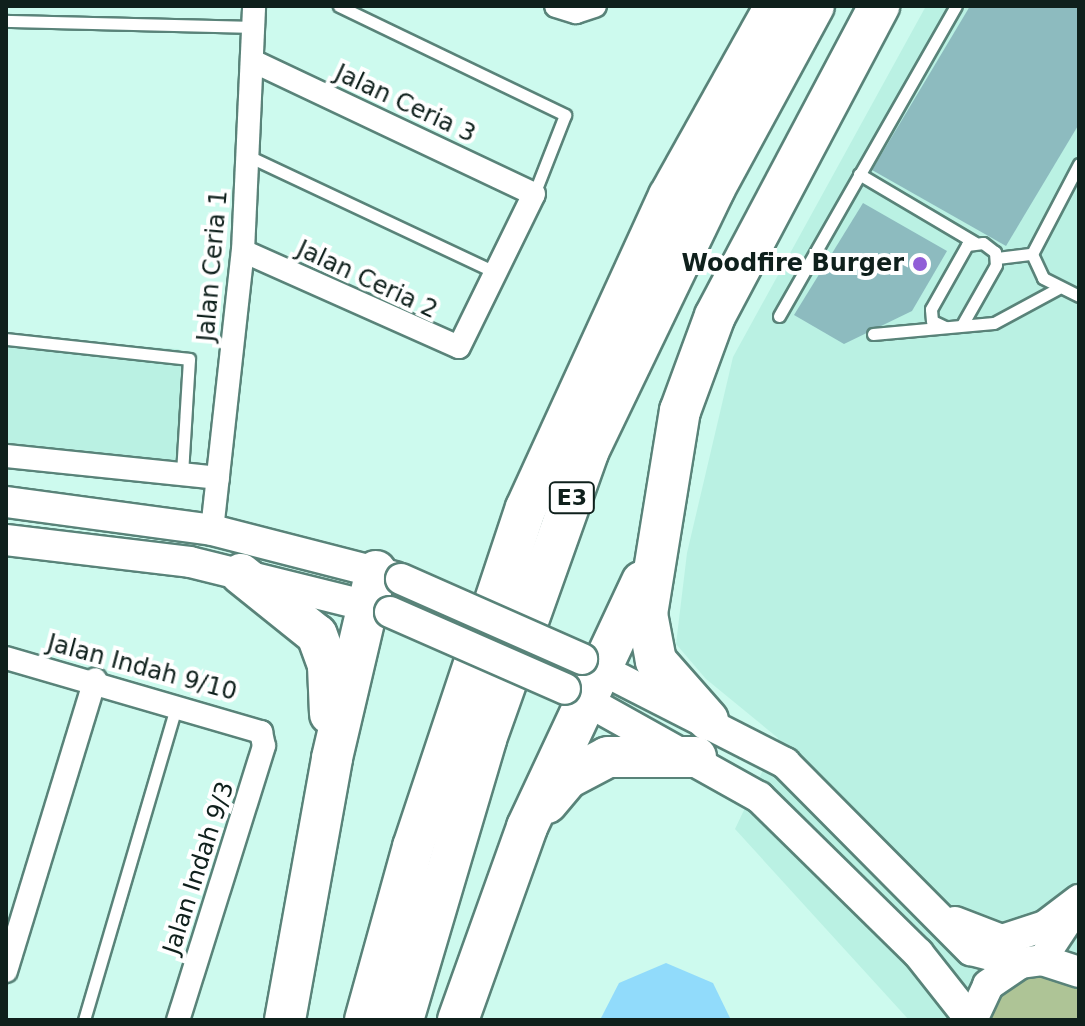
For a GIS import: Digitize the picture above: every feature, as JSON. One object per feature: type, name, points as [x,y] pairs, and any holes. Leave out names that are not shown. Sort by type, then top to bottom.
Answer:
[{"type":"highway","name":"E3","points":[[365,1020],[413,847],[526,508],[669,196],[775,6]]},
{"type":"highway","name":"E3","points":[[403,1020],[486,739],[588,452],[714,190],[814,6]]},
{"type":"highway","points":[[708,720],[656,661],[647,614],[657,531],[680,411],[715,316],[879,6]]},
{"type":"highway","points":[[458,1020],[527,827],[585,680],[657,531]]},
{"type":"highway","points":[[241,574],[317,635],[328,666],[332,758]]},
{"type":"highway","points":[[285,1020],[332,758],[384,591]]},
{"type":"highway","points":[[527,827],[568,778],[608,757],[696,757]]},
{"type":"main road","points":[[6,502],[212,530],[384,591],[585,680],[708,720],[785,763],[921,905],[971,950],[1079,972]]},
{"type":"main road","points":[[6,540],[384,591]]},
{"type":"main road","points":[[585,680],[759,797],[810,843],[972,1020],[988,985],[1031,962]]},
{"type":"main road","points":[[921,905],[1002,940],[1045,926],[1079,902]]},
{"type":"street","points":[[556,6],[592,8]]},
{"type":"street","name":"Jalan Ceria 1","points":[[212,530],[243,251],[252,16]]},
{"type":"street","name":"Jalan Ceria 3","points":[[252,61],[534,194]]},
{"type":"street","points":[[498,274],[534,194]]},
{"type":"street","name":"Jalan Ceria 2","points":[[243,251],[448,346],[467,339],[498,274]]},
{"type":"street","points":[[6,456],[218,478]]},
{"type":"street","name":"Jalan Indah 9/10","points":[[7,661],[95,679],[261,732]]},
{"type":"street","points":[[6,971],[95,679]]},
{"type":"street","name":"Jalan Indah 9/3","points":[[178,1020],[264,746],[261,732]]},
{"type":"street","points":[[1031,962],[1079,902]]},
{"type":"lane","points":[[339,6],[565,115],[534,194]]},
{"type":"lane","points":[[779,316],[956,6]]},
{"type":"lane","points":[[6,21],[252,16]]},
{"type":"lane","points":[[248,156],[498,274]]},
{"type":"lane","points":[[1032,254],[1079,164]]},
{"type":"lane","points":[[859,174],[974,242],[991,247],[997,258]]},
{"type":"lane","points":[[945,327],[932,321],[931,309],[974,242]]},
{"type":"lane","points":[[997,258],[1032,254]]},
{"type":"lane","points":[[1032,254],[1057,289],[1079,296]]},
{"type":"lane","points":[[962,325],[997,258]]},
{"type":"lane","points":[[873,334],[994,323],[1057,289]]},
{"type":"lane","points":[[6,339],[189,359],[182,474]]},
{"type":"lane","points":[[84,1020],[176,707]]},
{"type":"shaded area","points":[[926,6],[1079,6],[1079,1020],[909,1020],[735,829],[778,738],[706,679],[676,644],[687,553],[733,357]]},
{"type":"shaded area","points":[[6,337],[178,349],[192,356],[186,480],[6,462]]},
{"type":"shaded area","points":[[1038,971],[1079,990],[1079,1020],[986,1020],[993,996]]},
{"type":"water","points":[[666,963],[713,983],[731,1020],[600,1020],[619,983]]},
{"type":"building","points":[[970,6],[1079,6],[1079,124],[1006,246],[872,170]]},
{"type":"building","points":[[863,203],[947,251],[912,311],[844,344],[794,315]]},
{"type":"place","name":"Woodfire Burger","points":[[920,264]]}]
